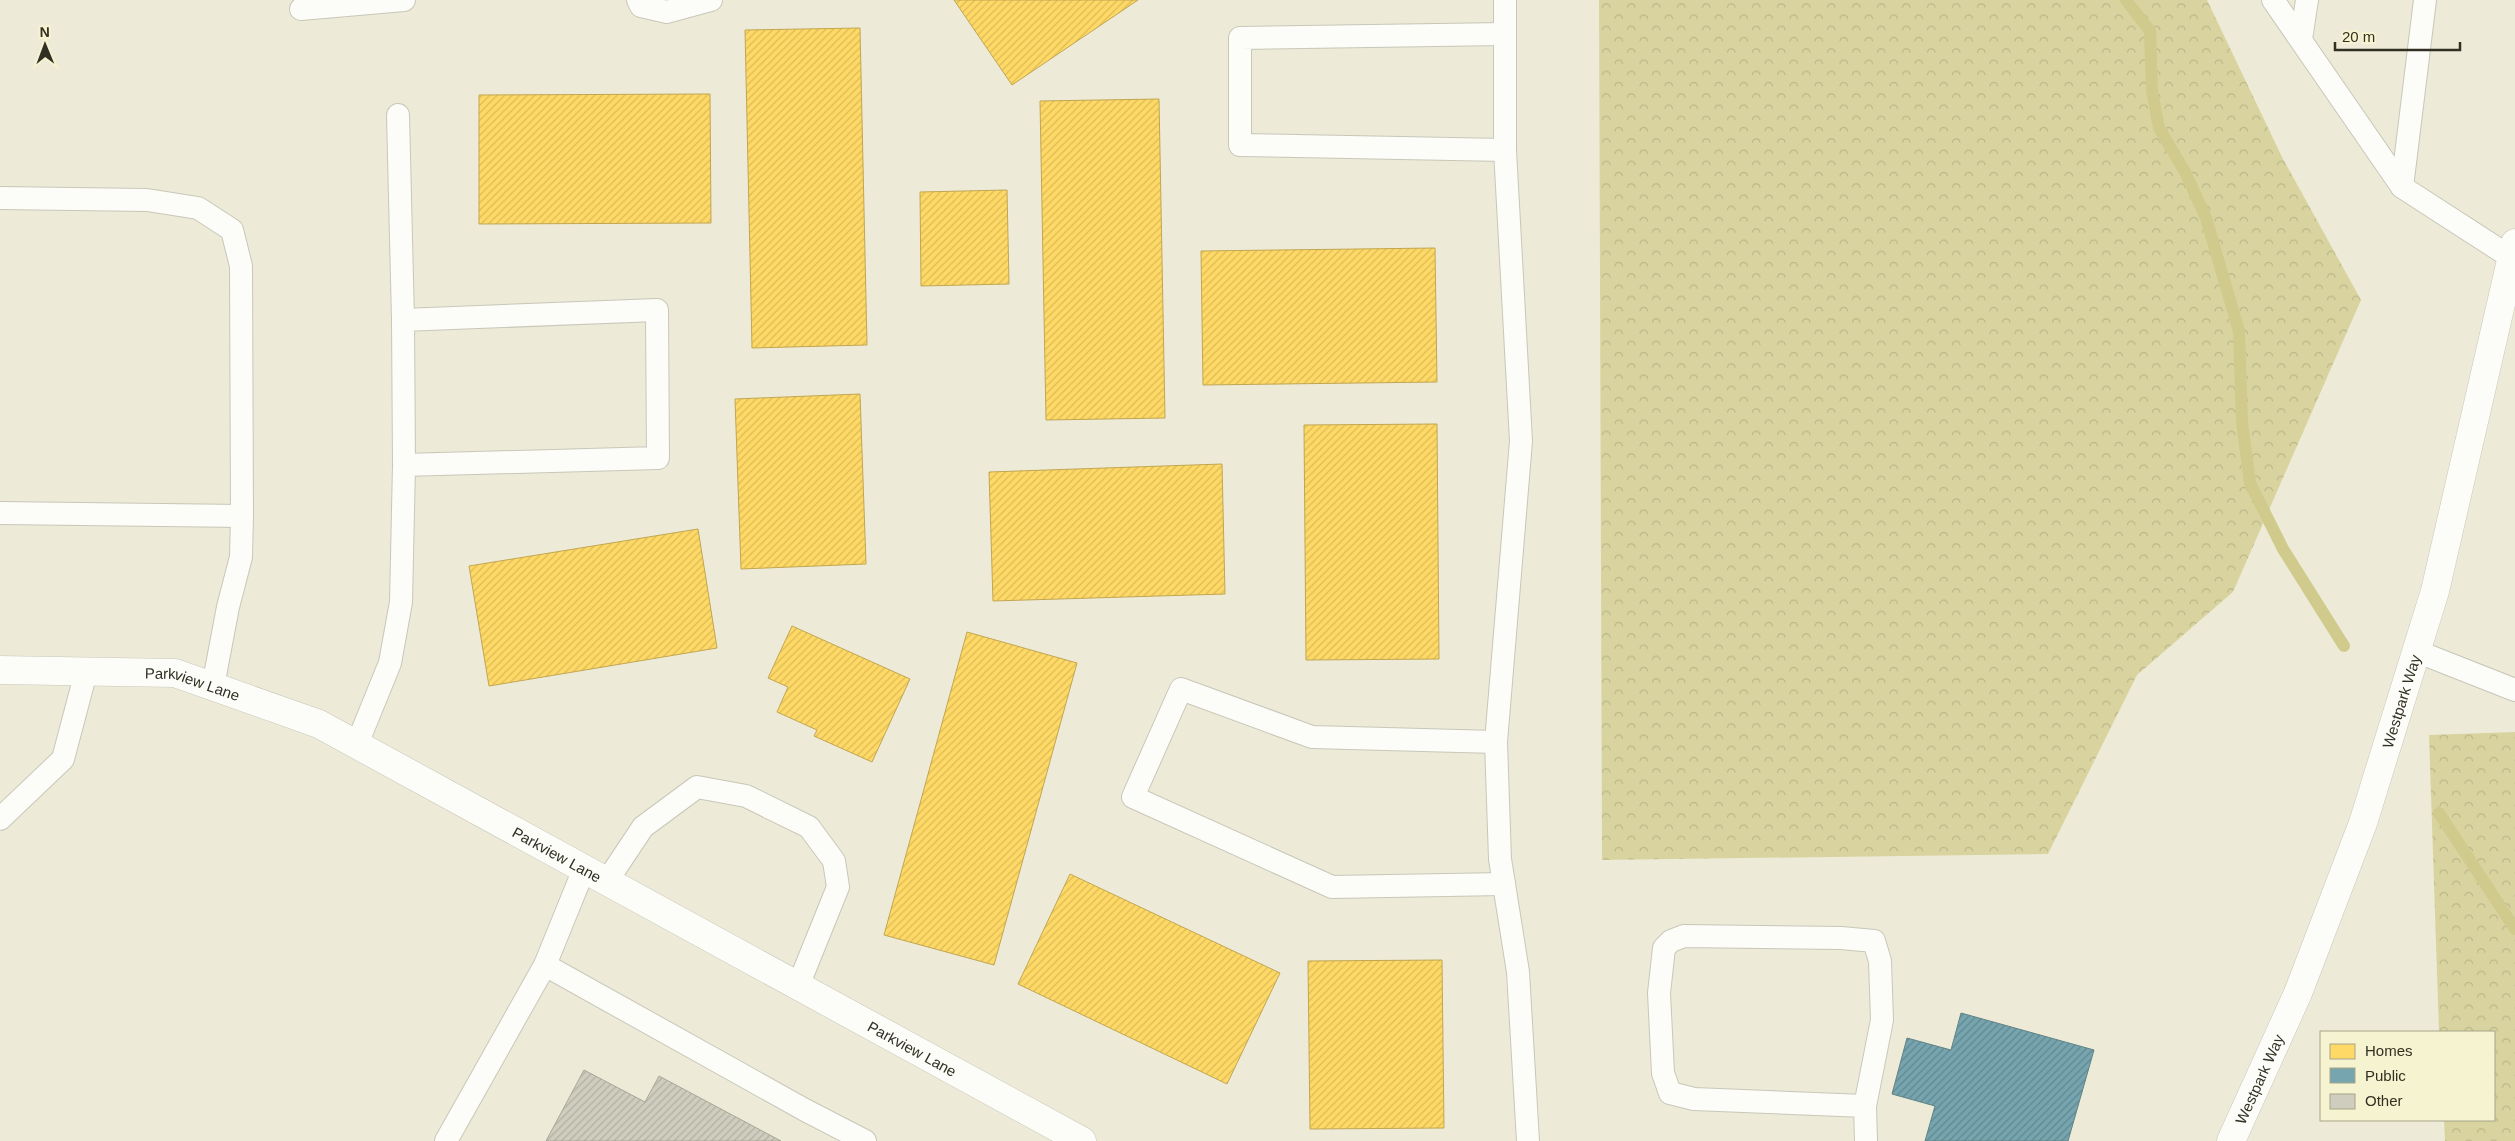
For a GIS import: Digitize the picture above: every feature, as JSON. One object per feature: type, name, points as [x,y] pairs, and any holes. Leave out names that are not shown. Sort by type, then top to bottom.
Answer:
[{"type":"street","name":"Westpark Way","points":[[2231,1141],[2298,993],[2363,824],[2435,592],[2514,254]]},
{"type":"street","name":"Parkview Lane","points":[[0,670],[174,673],[320,724],[1082,1141]]},
{"type":"lane","points":[[301,9],[404,0]]},
{"type":"lane","points":[[638,0],[641,6],[667,12],[711,0]]},
{"type":"lane","points":[[1504,0],[1505,150],[1521,441],[1496,742],[1500,859],[1518,972],[1528,1141]]},
{"type":"lane","points":[[2274,0],[2402,186],[2514,254]]},
{"type":"lane","points":[[2301,39],[2307,0]]},
{"type":"lane","points":[[2402,186],[2425,0]]},
{"type":"lane","points":[[1504,34],[1240,38],[1240,145],[1505,150]]},
{"type":"lane","points":[[357,744],[390,663],[401,602],[404,465],[398,115]]},
{"type":"lane","points":[[0,198],[147,200],[198,208],[232,230],[241,266],[241,556],[228,607],[213,686]]},
{"type":"lane","points":[[403,320],[657,310],[658,458],[404,465]]},
{"type":"lane","points":[[0,513],[242,516]]},
{"type":"lane","points":[[2416,651],[2515,690]]},
{"type":"lane","points":[[0,819],[63,759],[86,672]]},
{"type":"lane","points":[[1496,742],[1312,738],[1181,689],[1133,797],[1332,887],[1504,884]]},
{"type":"lane","points":[[446,1141],[596,875],[643,826],[697,787],[746,796],[810,827],[834,860],[838,887],[798,986]]},
{"type":"lane","points":[[1865,1106],[1694,1099],[1670,1093],[1663,1073],[1659,993],[1664,948],[1671,941],[1684,936],[1841,938],[1874,941],[1880,961],[1882,1020],[1865,1106],[1866,1141]]},
{"type":"lane","points":[[545,965],[796,1106],[865,1141]]},
{"type":"green space","points":[[1599,0],[2207,0],[2282,157],[2361,300],[2233,592],[2137,675],[2048,854],[1602,860]]},
{"type":"green space","points":[[2515,732],[2515,1141],[2445,1141],[2444,1121],[2495,1121],[2495,1031],[2439,1031],[2429,735]]},
{"type":"building: Homes","points":[[954,0],[1138,0],[1012,85]]},
{"type":"building: Homes","points":[[860,28],[867,345],[752,348],[745,30]]},
{"type":"building: Homes","points":[[710,94],[711,223],[479,224],[479,95]]},
{"type":"building: Homes","points":[[1159,99],[1165,418],[1046,420],[1040,101]]},
{"type":"building: Homes","points":[[1007,190],[1009,284],[921,286],[920,192]]},
{"type":"building: Homes","points":[[1435,248],[1437,382],[1203,385],[1201,251]]},
{"type":"building: Homes","points":[[860,394],[866,564],[741,569],[735,399]]},
{"type":"building: Homes","points":[[1437,424],[1439,659],[1306,660],[1304,425]]},
{"type":"building: Homes","points":[[1222,464],[1225,594],[993,601],[989,472]]},
{"type":"building: Homes","points":[[698,529],[717,648],[489,686],[469,566]]},
{"type":"building: Homes","points":[[792,626],[910,679],[872,762],[814,736],[817,730],[777,712],[788,687],[768,678]]},
{"type":"building: Homes","points":[[967,632],[1077,663],[994,965],[884,935]]},
{"type":"building: Homes","points":[[1070,874],[1280,973],[1227,1084],[1018,984]]},
{"type":"building: Homes","points":[[1442,960],[1444,1128],[1310,1129],[1308,961]]},
{"type":"building: Public","points":[[1961,1013],[2094,1050],[2068,1141],[1925,1141],[1935,1106],[1892,1094],[1907,1038],[1951,1050]]},
{"type":"building: Other","points":[[584,1070],[645,1102],[659,1076],[781,1141],[546,1141]]},
{"type":"waterway","points":[[2126,0],[2150,31],[2152,91],[2159,128],[2185,172],[2206,218],[2239,331],[2242,423],[2250,483],[2283,549],[2344,646]]},
{"type":"waterway","points":[[2439,813],[2515,929]]}]
